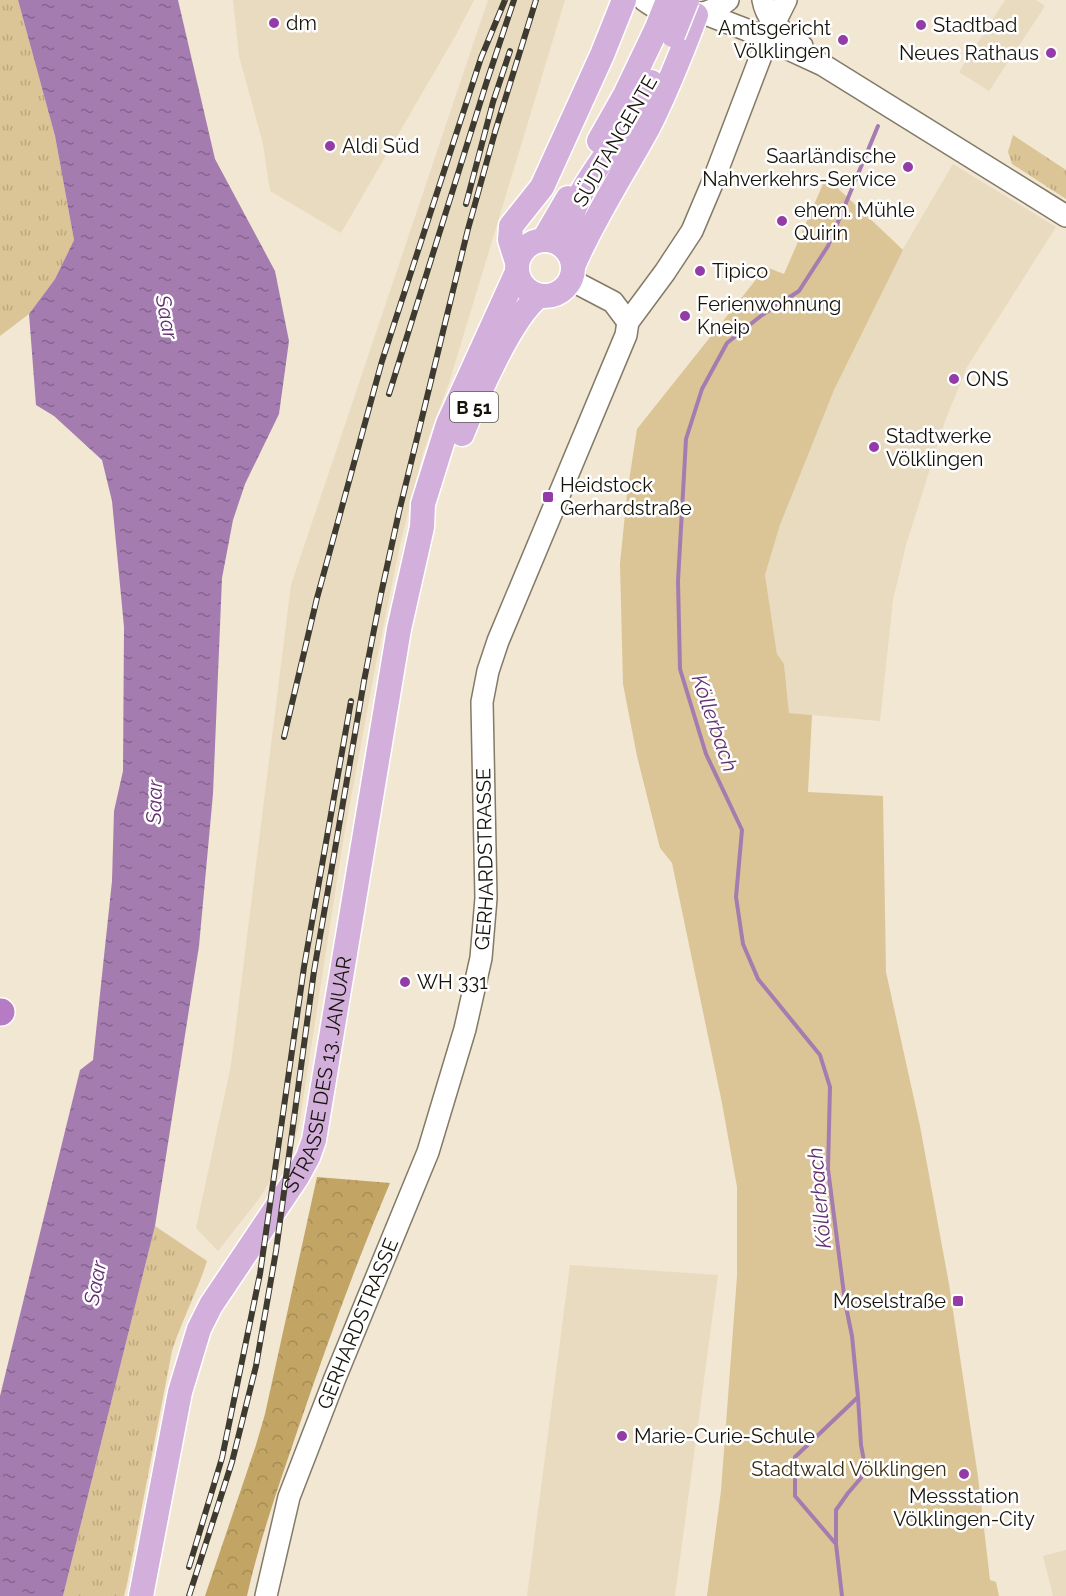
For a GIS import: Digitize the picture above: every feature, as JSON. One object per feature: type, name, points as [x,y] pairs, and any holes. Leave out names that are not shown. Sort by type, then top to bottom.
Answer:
[{"type":"main road","points":[[624,0],[602,55],[542,187],[511,226],[510,240],[517,267],[527,289],[539,296],[556,294],[567,286],[571,265],[649,125],[675,69],[696,9]]},
{"type":"main road","name":"SÜDTANGENTE","points":[[571,265],[567,237],[569,223],[575,208],[608,151],[636,112],[665,31],[668,0]]},
{"type":"main road","name":"SÜDTANGENTE","points":[[544,239],[625,95],[665,31],[696,9]]},
{"type":"main road","points":[[517,267],[521,253],[526,247],[544,239],[555,241],[571,265]]},
{"type":"main road","name":"STRASSE DES 13. JANUAR","points":[[141,1596],[180,1392],[199,1329],[211,1305],[297,1177],[314,1140],[399,629],[423,527],[423,504],[448,424],[517,267]]},
{"type":"main road","name":"STRASSE DES 13. JANUAR","points":[[423,527],[434,507],[476,401],[506,340],[527,306],[539,296]]},
{"type":"street","points":[[644,0],[667,13],[682,16],[696,9],[712,10],[728,0]]},
{"type":"street","points":[[763,0],[770,32]]},
{"type":"street","name":"GERHARDSTRASSE","points":[[266,1596],[289,1497],[335,1378],[428,1152],[465,1029],[481,958],[486,898],[482,702],[488,671],[498,641],[626,335],[628,322],[692,231],[770,32],[786,0]]},
{"type":"street","points":[[696,9],[747,30],[770,32],[808,50],[823,65],[1066,216]]},
{"type":"street","points":[[571,265],[613,302],[628,322]]},
{"type":"shaded area","points":[[233,0],[474,0],[341,233],[270,191],[263,144],[239,56]]},
{"type":"shaded area","points":[[488,0],[565,0],[449,383],[423,453],[400,545],[343,841],[299,1126],[293,1146],[258,1200],[218,1251],[196,1228],[231,1065],[291,585]]},
{"type":"shaded area","points":[[1005,0],[1036,0],[1045,6],[989,91],[959,72]]},
{"type":"shaded area","name":"Stadtwerke Völklingen","points":[[953,164],[1056,227],[967,367],[945,421],[906,545],[893,600],[880,721],[789,713],[784,664],[777,654],[765,575],[780,525],[834,390],[900,254]]},
{"type":"shaded area","name":"Marie-Curie-Schule","points":[[570,1265],[718,1275],[675,1596],[527,1596]]},
{"type":"shaded area","points":[[1066,1550],[1066,1596],[1053,1596],[1043,1556]]},
{"type":"green space","points":[[0,0],[18,0],[55,136],[74,240],[55,279],[29,314],[0,336]]},
{"type":"green space","points":[[1013,135],[1066,170],[1066,199],[1012,164],[1008,152]]},
{"type":"green space","name":"Stadtwald Völklingen","points":[[826,177],[903,250],[834,390],[780,525],[765,575],[777,654],[784,664],[789,713],[812,715],[808,792],[883,796],[886,972],[920,1126],[949,1284],[978,1477],[990,1580],[996,1582],[999,1596],[707,1596],[721,1491],[737,1276],[737,1187],[722,1103],[672,863],[660,848],[637,756],[623,684],[620,564],[627,494],[637,429],[766,267],[784,274]]},
{"type":"green space","points":[[317,1177],[390,1183],[331,1334],[271,1510],[247,1596],[205,1596],[265,1414]]},
{"type":"green space","points":[[155,1226],[207,1261],[172,1351],[127,1584],[124,1596],[63,1596]]},
{"type":"water","name":"Saar","points":[[18,0],[178,0],[215,159],[275,271],[289,341],[279,414],[245,484],[233,520],[222,578],[213,794],[199,946],[155,1226],[63,1596],[0,1596],[0,1396],[80,1070],[93,1060],[112,881],[114,811],[123,771],[124,627],[112,501],[102,460],[54,416],[36,405],[29,314],[55,279],[74,240],[55,136]]},
{"type":"waterway","name":"Köllerbach","points":[[842,1596],[836,1544],[795,1496],[795,1457],[858,1397],[852,1336],[845,1302],[828,1169],[830,1087],[820,1055],[758,979],[743,944],[736,897],[742,830],[706,754],[680,669],[678,581],[686,439],[702,389],[727,343],[762,315],[799,291],[828,246],[878,126]]},
{"type":"waterway","name":"Köllerbach","points":[[836,1543],[836,1510],[861,1478],[864,1461],[858,1397]]},
{"type":"railway","points":[[284,737],[317,598],[382,361],[481,58],[505,0]]},
{"type":"railway","points":[[389,394],[514,0]]},
{"type":"railway","points":[[189,1596],[232,1462],[256,1366],[276,1251],[314,971],[381,594],[468,229],[536,0]]},
{"type":"railway","points":[[466,204],[493,102],[510,51]]},
{"type":"railway","points":[[189,1567],[222,1458],[260,1274],[304,967],[351,701]]},
{"type":"place","name":"dm","points":[[274,23]]},
{"type":"place","name":"Stadtbad","points":[[921,25]]},
{"type":"place","name":"Amtsgericht Völklingen","points":[[843,40]]},
{"type":"place","name":"Neues Rathaus","points":[[1051,53]]},
{"type":"place","name":"Aldi Süd","points":[[330,146]]},
{"type":"place","name":"Saarländische Nahverkehrs-Service","points":[[908,167]]},
{"type":"place","name":"ehem. Mühle Quirin","points":[[782,221]]},
{"type":"place","name":"Tipico","points":[[700,271]]},
{"type":"place","name":"Ferienwohnung Kneip","points":[[685,316]]},
{"type":"place","name":"ONS","points":[[954,379]]},
{"type":"place","name":"Stadtwerke Völklingen","points":[[874,447]]},
{"type":"place","name":"Heidstock Gerhardstraße","points":[[548,497]]},
{"type":"place","name":"WH 331","points":[[405,982]]},
{"type":"place","name":"Moselstraße","points":[[958,1301]]},
{"type":"place","name":"Marie-Curie-Schule","points":[[622,1436]]},
{"type":"place","name":"Messstation Völklingen-City","points":[[964,1474]]}]
